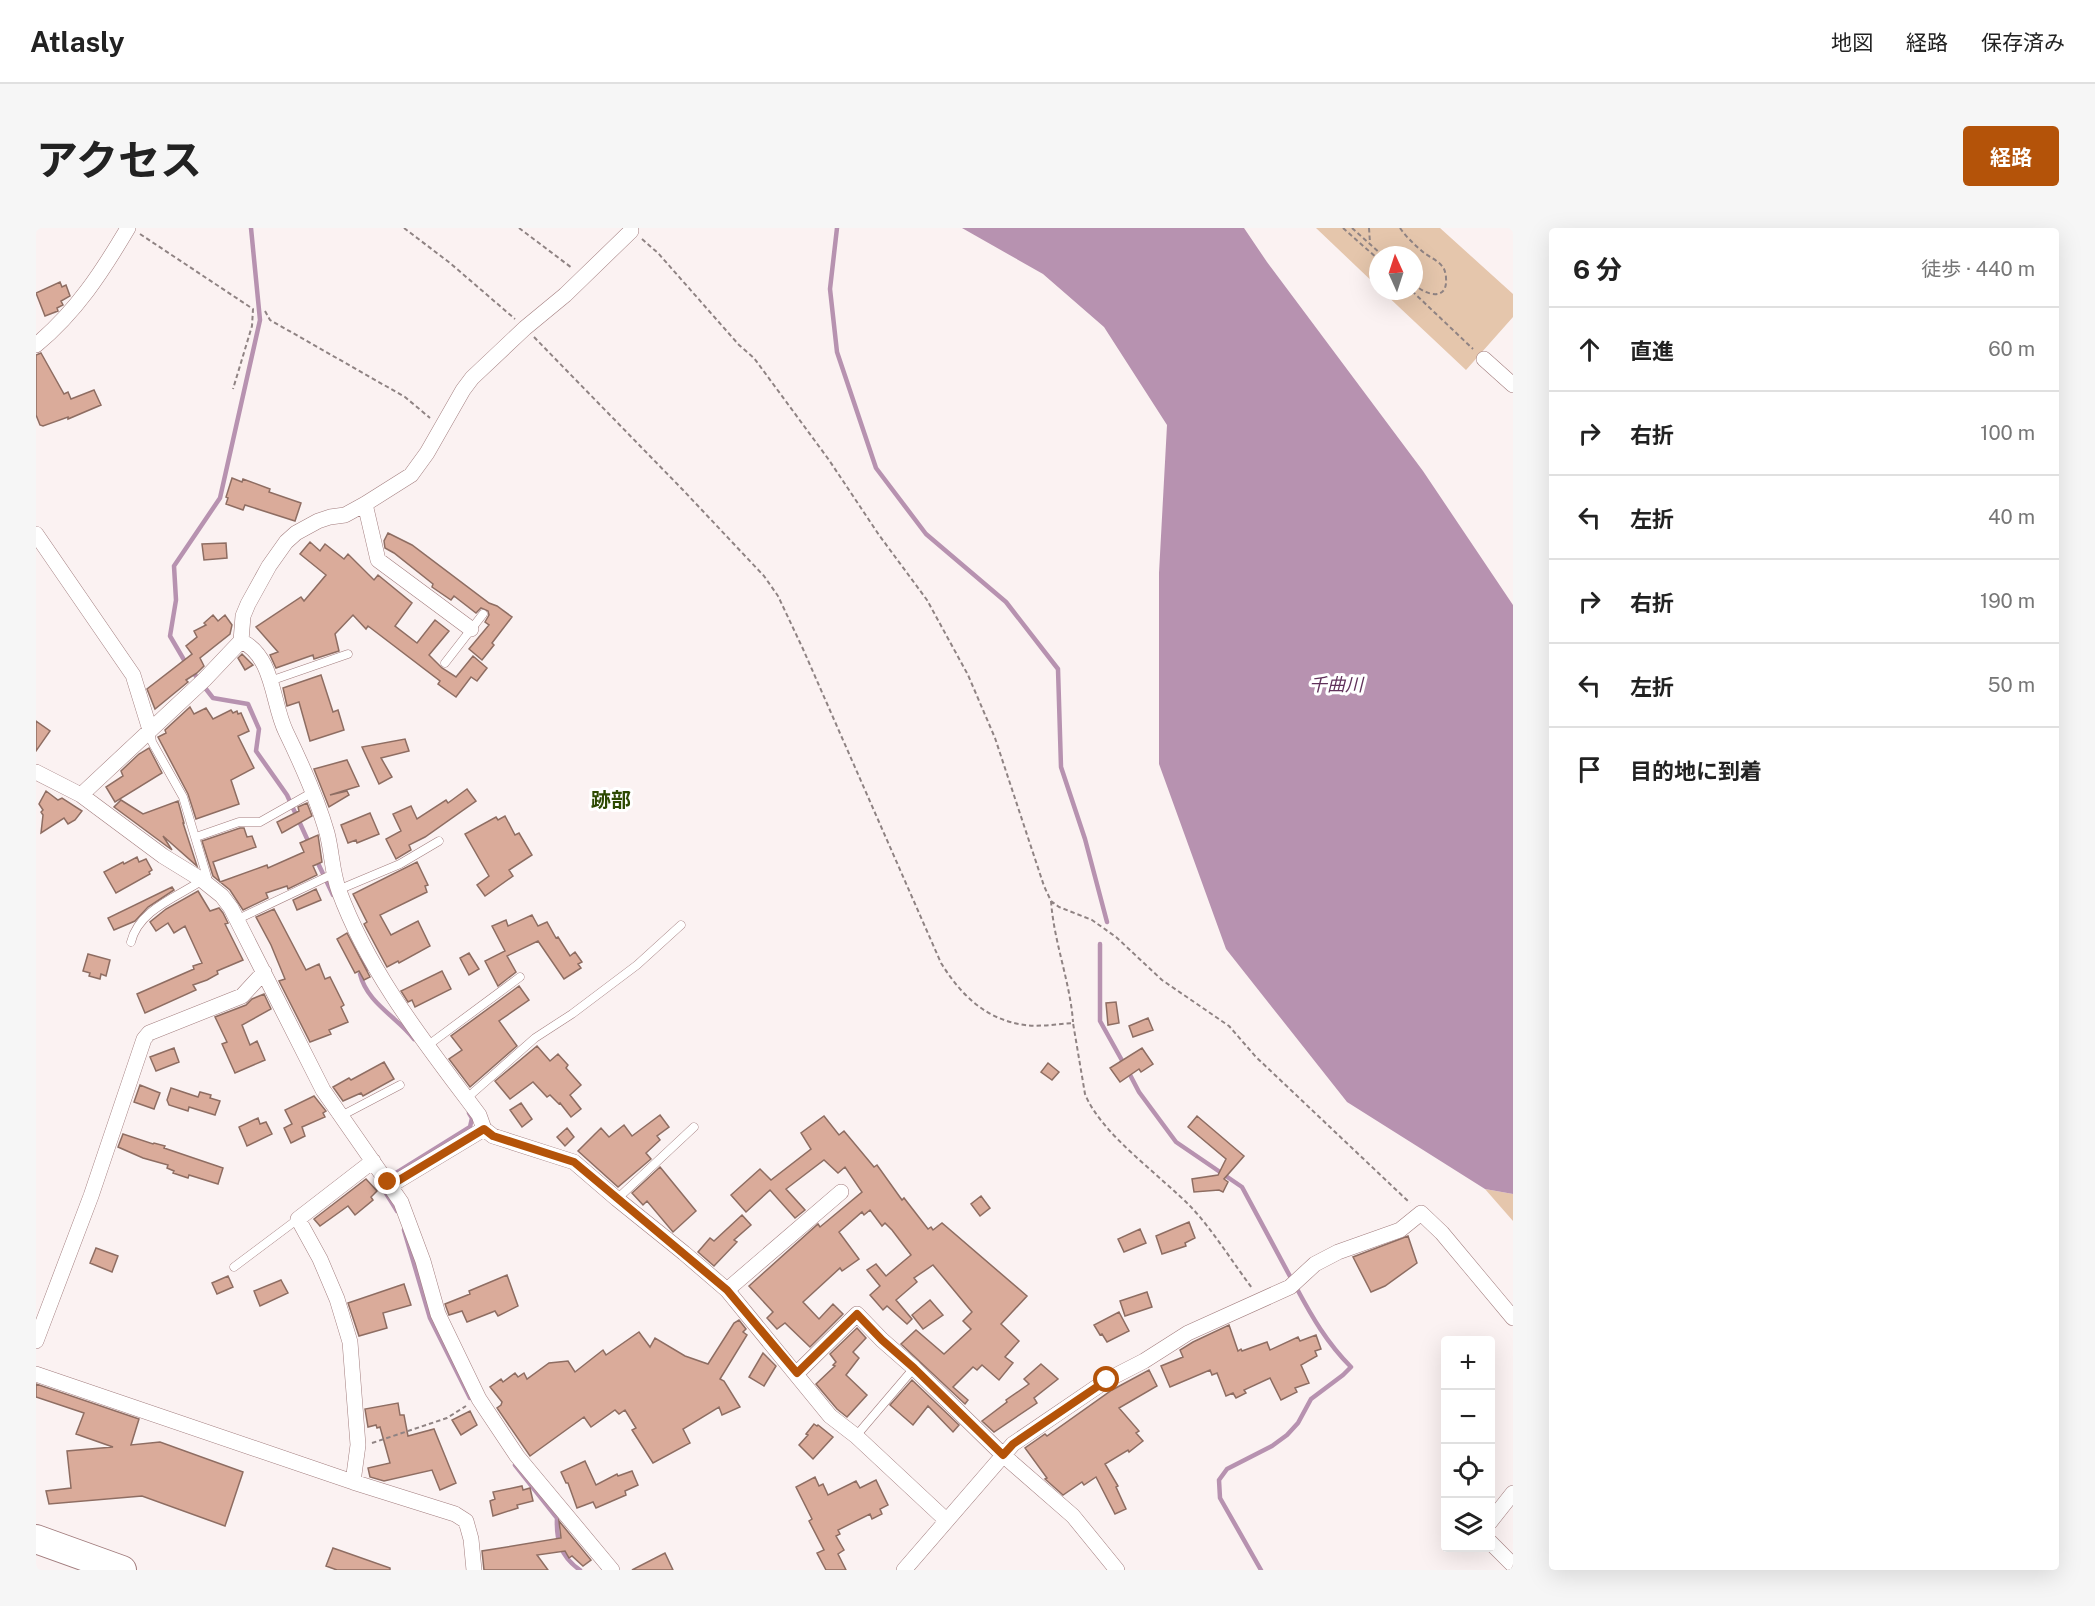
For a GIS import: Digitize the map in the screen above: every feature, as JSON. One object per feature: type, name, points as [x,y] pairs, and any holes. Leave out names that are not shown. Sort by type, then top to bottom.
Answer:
[{"type":"highway","points":[[36,1539],[122,1570]]},
{"type":"street","points":[[36,345],[54,330],[82,299],[134,231]]},
{"type":"street","points":[[81,795],[200,684],[241,641],[241,627],[248,604],[269,566],[286,542],[296,532],[318,521],[345,515],[411,475],[472,378],[525,328],[585,277],[631,231]]},
{"type":"street","points":[[1484,359],[1513,385]]},
{"type":"street","points":[[365,504],[378,560],[471,629]]},
{"type":"street","points":[[36,534],[133,675],[150,730]]},
{"type":"street","points":[[241,641],[249,644],[262,662],[270,681],[282,724],[310,781],[327,834],[329,876],[338,890],[366,953],[395,1001],[480,1115],[484,1129],[493,1136],[574,1162],[684,1253],[727,1290],[830,1416],[856,1436],[946,1520]]},
{"type":"street","points":[[36,772],[81,795],[163,856],[202,880],[222,896],[238,919],[308,1064],[339,1116],[384,1175],[401,1202],[423,1261],[438,1314],[479,1399],[517,1456],[612,1570]]},
{"type":"street","points":[[36,1341],[91,1196],[144,1039],[149,1033],[242,996],[264,972]]},
{"type":"street","points":[[353,1482],[358,1445],[350,1342],[337,1299],[320,1259],[298,1219],[384,1175],[484,1129]]},
{"type":"street","points":[[727,1290],[841,1192]]},
{"type":"street","points":[[904,1570],[1013,1444],[1107,1380],[1144,1361],[1188,1333],[1296,1282],[1315,1264],[1338,1252],[1400,1230],[1421,1213],[1442,1233],[1513,1318]]},
{"type":"street","points":[[797,1373],[857,1314],[1003,1455],[1073,1516],[1117,1570]]},
{"type":"street","points":[[36,1374],[353,1482],[455,1514],[466,1521],[471,1539],[474,1570]]},
{"type":"street","points":[[1495,1517],[1513,1493]]},
{"type":"street","points":[[1495,1546],[1513,1565]]},
{"type":"lane","points":[[445,663],[483,614]]},
{"type":"lane","points":[[270,681],[348,654]]},
{"type":"lane","points":[[131,942],[138,924],[149,914],[207,877],[183,797],[152,742],[150,730]]},
{"type":"lane","points":[[196,837],[239,822],[260,822],[313,792]]},
{"type":"lane","points":[[338,890],[400,864],[440,842]]},
{"type":"lane","points":[[238,919],[329,876]]},
{"type":"lane","points":[[467,1098],[535,1038],[572,1014],[637,965],[681,925]]},
{"type":"lane","points":[[427,1046],[520,977]]},
{"type":"lane","points":[[339,1116],[400,1085]]},
{"type":"lane","points":[[617,1199],[694,1127]]},
{"type":"lane","points":[[234,1267],[298,1219]]},
{"type":"lane","points":[[856,1436],[914,1368]]},
{"type":"path","points":[[404,228],[450,263],[525,328],[764,576],[778,596],[803,649],[937,953],[952,980],[965,996],[988,1012],[1009,1022],[1027,1026],[1073,1023]]},
{"type":"path","points":[[519,228],[585,277]]},
{"type":"path","points":[[1343,228],[1369,251]]},
{"type":"path","points":[[1352,228],[1370,244]]},
{"type":"path","points":[[1369,228],[1370,244]]},
{"type":"path","points":[[1400,228],[1417,246]]},
{"type":"path","points":[[134,231],[253,309],[252,326],[233,389]]},
{"type":"path","points":[[631,231],[658,253],[738,345],[754,358],[927,600],[968,675],[995,738],[1044,886],[1052,901],[1059,907],[1092,921],[1116,937],[1162,980],[1229,1026],[1256,1057],[1421,1213]]},
{"type":"path","points":[[1423,252],[1445,270],[1446,286],[1437,294],[1423,292]]},
{"type":"path","points":[[1422,300],[1484,359]]},
{"type":"path","points":[[265,311],[270,320],[405,397],[441,428]]},
{"type":"path","points":[[1052,901],[1052,919],[1059,957],[1071,996],[1073,1023],[1088,1102],[1106,1127],[1192,1208],[1254,1290],[1258,1301]]},
{"type":"path","points":[[358,1445],[376,1443],[447,1418],[470,1404]]},
{"type":"shaded area","points":[[1316,228],[1440,228],[1513,294],[1513,317],[1466,370],[1392,300],[1423,300],[1423,246],[1369,246],[1369,278]]},
{"type":"shaded area","points":[[1485,1189],[1513,1194],[1513,1221]]},
{"type":"water","name":"千曲川","points":[[962,228],[1244,228],[1423,471],[1513,605],[1513,1194],[1485,1189],[1347,1102],[1226,949],[1159,764],[1159,573],[1167,425],[1104,327],[1043,274]]},
{"type":"building","points":[[60,282],[62,287],[66,285],[70,296],[61,301],[63,305],[57,308],[58,311],[45,316],[36,293]]},
{"type":"building","points":[[41,353],[64,394],[68,392],[71,399],[94,390],[101,405],[68,419],[68,417],[40,425],[36,415],[36,355]]},
{"type":"building","points":[[232,478],[242,482],[243,479],[270,489],[269,492],[301,503],[295,521],[245,505],[243,510],[226,504]]},
{"type":"building","points":[[388,533],[412,545],[489,603],[512,617],[482,660],[469,649],[489,625],[485,622],[489,615],[488,611],[481,608],[476,613],[454,596],[451,600],[432,587],[433,584],[385,548],[384,541]]},
{"type":"building","points":[[310,542],[320,551],[325,544],[344,559],[348,554],[374,580],[378,575],[412,603],[395,626],[417,643],[435,620],[449,631],[429,655],[442,668],[456,677],[473,656],[487,668],[477,681],[471,677],[456,697],[438,684],[440,681],[368,626],[366,629],[353,615],[335,634],[339,651],[314,659],[313,655],[276,668],[270,655],[278,652],[256,627],[301,597],[304,601],[326,575],[300,554]]},
{"type":"building","points":[[226,543],[227,558],[204,560],[202,544]]},
{"type":"building","points":[[213,615],[218,621],[225,615],[232,625],[230,634],[200,658],[204,666],[186,680],[188,682],[155,709],[147,689],[192,654],[186,646],[197,637],[194,631],[206,625],[204,623]]},
{"type":"building","points":[[242,654],[253,665],[245,670],[238,658]]},
{"type":"building","points":[[321,675],[333,712],[338,710],[344,730],[310,741],[299,702],[287,706],[283,688]]},
{"type":"building","points":[[190,707],[194,714],[206,708],[213,719],[231,710],[233,713],[237,711],[238,714],[241,713],[249,731],[238,736],[254,768],[231,780],[239,804],[196,819],[188,794],[158,737],[166,733],[165,730]]},
{"type":"building","points":[[36,721],[50,731],[36,751]]},
{"type":"building","points":[[405,739],[409,751],[381,758],[392,777],[379,784],[362,747]]},
{"type":"building","points":[[149,748],[162,773],[115,802],[106,787],[123,776],[121,771]]},
{"type":"building","points":[[347,760],[359,786],[330,795],[347,791],[349,795],[329,807],[314,769]]},
{"type":"building","points":[[467,789],[476,801],[425,837],[409,845],[411,850],[396,859],[386,839],[401,831],[393,814],[411,806],[417,819],[446,800],[448,803]]},
{"type":"building","points":[[46,791],[58,800],[62,798],[82,811],[75,820],[68,824],[64,818],[41,833],[43,815],[41,812],[43,810],[39,804]]},
{"type":"building","points":[[121,800],[143,814],[178,801],[197,866],[163,836],[172,850],[114,807]]},
{"type":"building","points":[[307,803],[312,816],[282,833],[277,822],[299,811],[298,807]]},
{"type":"building","points":[[370,813],[379,834],[357,843],[356,840],[348,843],[341,825]]},
{"type":"building","points":[[505,816],[515,835],[519,833],[532,855],[509,870],[513,876],[485,896],[477,885],[489,876],[465,834],[496,817],[498,820]]},
{"type":"building","points":[[244,828],[247,837],[252,836],[256,847],[213,862],[220,882],[213,876],[202,841]]},
{"type":"building","points":[[318,835],[322,862],[313,866],[317,875],[288,889],[287,886],[266,893],[268,898],[243,910],[230,890],[220,882],[267,865],[268,868],[304,852],[300,843]]},
{"type":"building","points":[[137,857],[139,862],[146,859],[152,870],[150,874],[116,893],[104,872]]},
{"type":"building","points":[[417,862],[428,885],[425,886],[427,892],[380,915],[391,935],[418,921],[430,946],[387,967],[364,924],[367,922],[353,894]]},
{"type":"building","points":[[172,887],[174,890],[148,907],[135,921],[114,930],[108,918]]},
{"type":"building","points":[[316,889],[321,900],[297,910],[293,900]]},
{"type":"building","points":[[198,891],[210,911],[219,908],[223,913],[228,923],[225,924],[243,960],[193,985],[196,990],[145,1013],[137,994],[194,969],[193,966],[202,963],[185,926],[174,933],[168,923],[156,931],[150,922],[166,909]]},
{"type":"building","points":[[274,909],[306,970],[319,964],[325,979],[330,977],[344,1005],[341,1007],[348,1022],[329,1030],[331,1034],[310,1042],[279,981],[285,979],[256,917]]},
{"type":"building","points":[[532,915],[538,926],[547,922],[570,956],[575,952],[582,962],[578,964],[581,968],[564,979],[538,941],[507,956],[516,972],[498,986],[485,961],[505,951],[492,926],[506,920],[508,926]]},
{"type":"building","points":[[347,933],[370,977],[364,980],[359,971],[355,973],[337,939]]},
{"type":"building","points":[[469,953],[479,969],[469,975],[460,958]]},
{"type":"building","points":[[88,954],[110,960],[106,976],[101,974],[100,979],[89,976],[90,973],[83,971]]},
{"type":"building","points":[[442,971],[451,989],[415,1007],[412,1000],[408,1002],[401,991]]},
{"type":"building","points":[[519,986],[529,1000],[499,1021],[517,1046],[470,1087],[449,1059],[462,1050],[451,1036]]},
{"type":"building","points":[[264,994],[271,1009],[242,1025],[250,1045],[257,1041],[265,1060],[235,1073],[222,1044],[227,1042],[215,1017],[246,1005],[252,999]]},
{"type":"building","points":[[1116,1002],[1119,1023],[1108,1025],[1106,1003]]},
{"type":"building","points":[[1148,1018],[1153,1030],[1133,1037],[1129,1026]]},
{"type":"building","points":[[537,1046],[550,1061],[558,1054],[568,1065],[566,1068],[581,1085],[570,1095],[581,1109],[571,1117],[560,1103],[550,1095],[547,1097],[533,1082],[510,1099],[495,1081]]},
{"type":"building","points":[[174,1048],[179,1062],[156,1071],[150,1057]]},
{"type":"building","points":[[1142,1048],[1153,1064],[1141,1072],[1139,1069],[1120,1082],[1110,1068]]},
{"type":"building","points":[[384,1062],[394,1079],[363,1096],[361,1093],[343,1101],[333,1087],[349,1078],[351,1080]]},
{"type":"building","points":[[1048,1063],[1059,1072],[1052,1080],[1041,1072]]},
{"type":"building","points":[[140,1085],[160,1093],[154,1109],[134,1102]]},
{"type":"building","points":[[171,1088],[198,1097],[200,1092],[211,1095],[210,1098],[220,1101],[215,1115],[189,1107],[188,1111],[169,1105],[167,1100]]},
{"type":"building","points":[[314,1096],[326,1111],[323,1113],[325,1117],[302,1127],[305,1136],[291,1143],[284,1128],[292,1124],[285,1110]]},
{"type":"building","points":[[521,1103],[532,1119],[522,1127],[510,1110]]},
{"type":"building","points":[[660,1115],[669,1127],[657,1136],[660,1140],[646,1153],[651,1159],[618,1187],[578,1151],[601,1128],[609,1137],[624,1125],[632,1136]]},
{"type":"building","points":[[824,1116],[839,1135],[844,1131],[874,1167],[877,1165],[902,1200],[904,1198],[928,1229],[931,1227],[933,1230],[942,1223],[1027,1296],[1001,1324],[1019,1341],[1005,1357],[1013,1363],[999,1380],[982,1365],[977,1370],[973,1367],[953,1387],[968,1400],[965,1404],[901,1344],[916,1330],[944,1354],[971,1329],[963,1321],[972,1312],[933,1265],[914,1278],[917,1282],[896,1300],[912,1319],[907,1324],[887,1306],[883,1310],[870,1295],[880,1286],[867,1270],[876,1264],[886,1276],[911,1255],[892,1230],[885,1223],[882,1226],[870,1210],[864,1215],[862,1212],[839,1232],[859,1259],[842,1271],[840,1268],[803,1302],[819,1319],[833,1304],[843,1314],[810,1347],[785,1323],[777,1329],[767,1318],[773,1312],[749,1286],[818,1224],[820,1227],[862,1192],[845,1167],[838,1173],[824,1160],[786,1189],[805,1210],[795,1218],[770,1190],[746,1212],[731,1195],[760,1169],[771,1180],[811,1149],[801,1133]]},
{"type":"building","points":[[1197,1116],[1244,1156],[1224,1179],[1228,1182],[1223,1192],[1219,1190],[1194,1192],[1192,1179],[1218,1175],[1226,1159],[1188,1127]]},
{"type":"building","points":[[258,1118],[260,1124],[266,1122],[272,1134],[247,1146],[239,1127]]},
{"type":"building","points":[[567,1128],[574,1137],[565,1146],[557,1137]]},
{"type":"building","points":[[123,1134],[165,1146],[164,1148],[223,1168],[218,1184],[189,1175],[188,1178],[173,1173],[174,1171],[167,1168],[168,1165],[143,1158],[118,1147]]},
{"type":"building","points":[[660,1167],[696,1211],[673,1232],[647,1201],[643,1205],[632,1193]]},
{"type":"building","points":[[366,1179],[377,1191],[371,1197],[373,1200],[355,1215],[348,1206],[320,1226],[314,1219]]},
{"type":"building","points":[[981,1196],[990,1208],[980,1216],[971,1204]]},
{"type":"building","points":[[742,1215],[751,1225],[734,1240],[737,1242],[714,1266],[698,1252],[710,1238],[714,1241]]},
{"type":"building","points":[[1189,1222],[1195,1238],[1185,1243],[1186,1246],[1162,1254],[1156,1236]]},
{"type":"building","points":[[1140,1229],[1146,1243],[1124,1252],[1118,1239]]},
{"type":"building","points":[[1408,1236],[1417,1263],[1385,1286],[1371,1292],[1353,1257]]},
{"type":"building","points":[[96,1248],[118,1256],[112,1272],[90,1263]]},
{"type":"building","points":[[507,1275],[518,1306],[498,1316],[495,1311],[467,1322],[462,1311],[449,1315],[445,1304]]},
{"type":"building","points":[[228,1276],[233,1287],[217,1294],[212,1283]]},
{"type":"building","points":[[281,1280],[288,1293],[260,1306],[254,1291]]},
{"type":"building","points":[[404,1284],[411,1305],[383,1313],[387,1328],[359,1336],[348,1303]]},
{"type":"building","points":[[1147,1292],[1152,1307],[1125,1316],[1120,1301]]},
{"type":"building","points":[[930,1300],[943,1315],[923,1329],[912,1315]]},
{"type":"building","points":[[1119,1312],[1129,1331],[1107,1342],[1094,1325]]},
{"type":"building","points":[[739,1320],[746,1329],[743,1332],[747,1335],[720,1379],[724,1381],[740,1407],[722,1415],[719,1407],[683,1429],[690,1443],[653,1463],[632,1430],[636,1428],[625,1410],[619,1414],[615,1410],[591,1427],[584,1417],[530,1456],[497,1408],[502,1402],[490,1387],[501,1379],[503,1382],[515,1373],[518,1377],[524,1373],[527,1379],[549,1363],[568,1361],[575,1372],[603,1350],[606,1355],[639,1332],[650,1347],[655,1338],[685,1356],[708,1364],[734,1323]]},
{"type":"building","points":[[1229,1325],[1238,1351],[1267,1342],[1270,1350],[1298,1337],[1300,1341],[1316,1335],[1321,1349],[1315,1351],[1317,1356],[1301,1365],[1309,1383],[1295,1388],[1297,1392],[1281,1400],[1270,1378],[1244,1390],[1246,1393],[1236,1398],[1233,1393],[1226,1396],[1217,1373],[1212,1375],[1210,1370],[1170,1387],[1161,1366],[1183,1357],[1180,1350],[1193,1342]]},
{"type":"building","points":[[857,1328],[866,1338],[853,1352],[859,1358],[846,1375],[867,1395],[847,1417],[837,1409],[816,1384],[835,1366],[833,1365],[836,1362],[830,1354]]},
{"type":"building","points":[[763,1353],[776,1366],[764,1386],[749,1377]]},
{"type":"building","points":[[1041,1364],[1058,1379],[1034,1398],[1037,1403],[994,1432],[982,1421],[1029,1384],[1024,1379]]},
{"type":"building","points":[[1149,1370],[1157,1386],[1119,1408],[1139,1431],[1136,1433],[1143,1441],[1129,1452],[1128,1450],[1105,1464],[1118,1486],[1116,1487],[1126,1509],[1115,1514],[1096,1477],[1084,1485],[1082,1482],[1063,1495],[1045,1479],[1047,1478],[1025,1448],[1045,1434],[1047,1436],[1112,1390]]},
{"type":"building","points":[[912,1380],[959,1425],[953,1432],[928,1406],[913,1425],[890,1405]]},
{"type":"building","points":[[36,1384],[139,1419],[131,1445],[160,1442],[243,1472],[225,1526],[142,1496],[49,1504],[46,1491],[71,1488],[67,1451],[113,1447],[76,1434],[84,1413],[36,1397]]},
{"type":"building","points":[[398,1403],[400,1415],[404,1415],[408,1436],[434,1429],[456,1483],[440,1490],[432,1470],[384,1481],[370,1477],[368,1468],[390,1463],[380,1427],[377,1428],[376,1425],[368,1427],[365,1409]]},
{"type":"building","points":[[470,1411],[477,1425],[461,1435],[452,1420]]},
{"type":"building","points":[[814,1424],[833,1437],[813,1459],[799,1445]]},
{"type":"building","points":[[585,1461],[596,1485],[617,1474],[618,1476],[632,1471],[638,1485],[625,1491],[626,1495],[596,1508],[593,1502],[577,1508],[568,1483],[561,1472]]},
{"type":"building","points":[[815,1477],[819,1486],[823,1484],[828,1495],[856,1481],[860,1488],[876,1480],[888,1505],[880,1509],[882,1514],[872,1519],[870,1514],[838,1530],[840,1534],[836,1536],[844,1550],[838,1554],[846,1570],[826,1570],[817,1553],[824,1550],[809,1521],[812,1519],[796,1487]]},
{"type":"building","points":[[522,1486],[523,1490],[530,1488],[533,1501],[517,1505],[518,1508],[493,1516],[490,1501],[495,1499],[493,1492]]},
{"type":"building","points":[[559,1521],[591,1560],[583,1566],[572,1556],[569,1558],[565,1551],[537,1555],[548,1570],[484,1570],[482,1551],[561,1538]]},
{"type":"building","points":[[333,1548],[390,1568],[390,1570],[337,1570],[326,1566]]},
{"type":"building","points":[[665,1553],[673,1570],[632,1570]]},
{"type":"waterway","points":[[187,665],[170,636],[176,600],[174,566],[220,498],[260,320],[251,228]]},
{"type":"waterway","points":[[837,228],[830,289],[837,352],[876,468],[926,534],[1006,602],[1058,669],[1061,767],[1085,839],[1107,922]]},
{"type":"waterway","points":[[192,671],[213,698],[248,704],[259,729],[256,751],[287,795],[309,843]]},
{"type":"waterway","points":[[316,859],[333,895]]},
{"type":"waterway","points":[[1100,944],[1100,1021],[1124,1064]]},
{"type":"waterway","points":[[363,960],[367,969],[360,974],[369,993],[414,1039]]},
{"type":"waterway","points":[[1128,1071],[1139,1092],[1176,1142],[1242,1187],[1292,1280]]},
{"type":"waterway","points":[[388,1178],[470,1127],[472,1118],[469,1113]]},
{"type":"waterway","points":[[384,1190],[397,1211]]},
{"type":"waterway","points":[[404,1230],[430,1318],[470,1398]]},
{"type":"waterway","points":[[1261,1570],[1220,1498],[1219,1480],[1227,1469],[1272,1446],[1287,1435],[1298,1423],[1311,1399],[1351,1367],[1320,1329],[1296,1287]]},
{"type":"waterway","points":[[515,1465],[557,1518],[561,1548],[568,1560],[580,1570]]},
{"type":"district","name":"跡部","points":[[611,800]]},
{"type":"route","points":[[388,1182],[391,1185],[484,1129],[493,1136],[574,1162],[727,1290],[797,1373],[857,1314],[1003,1455],[1013,1444],[1107,1380]]}]
